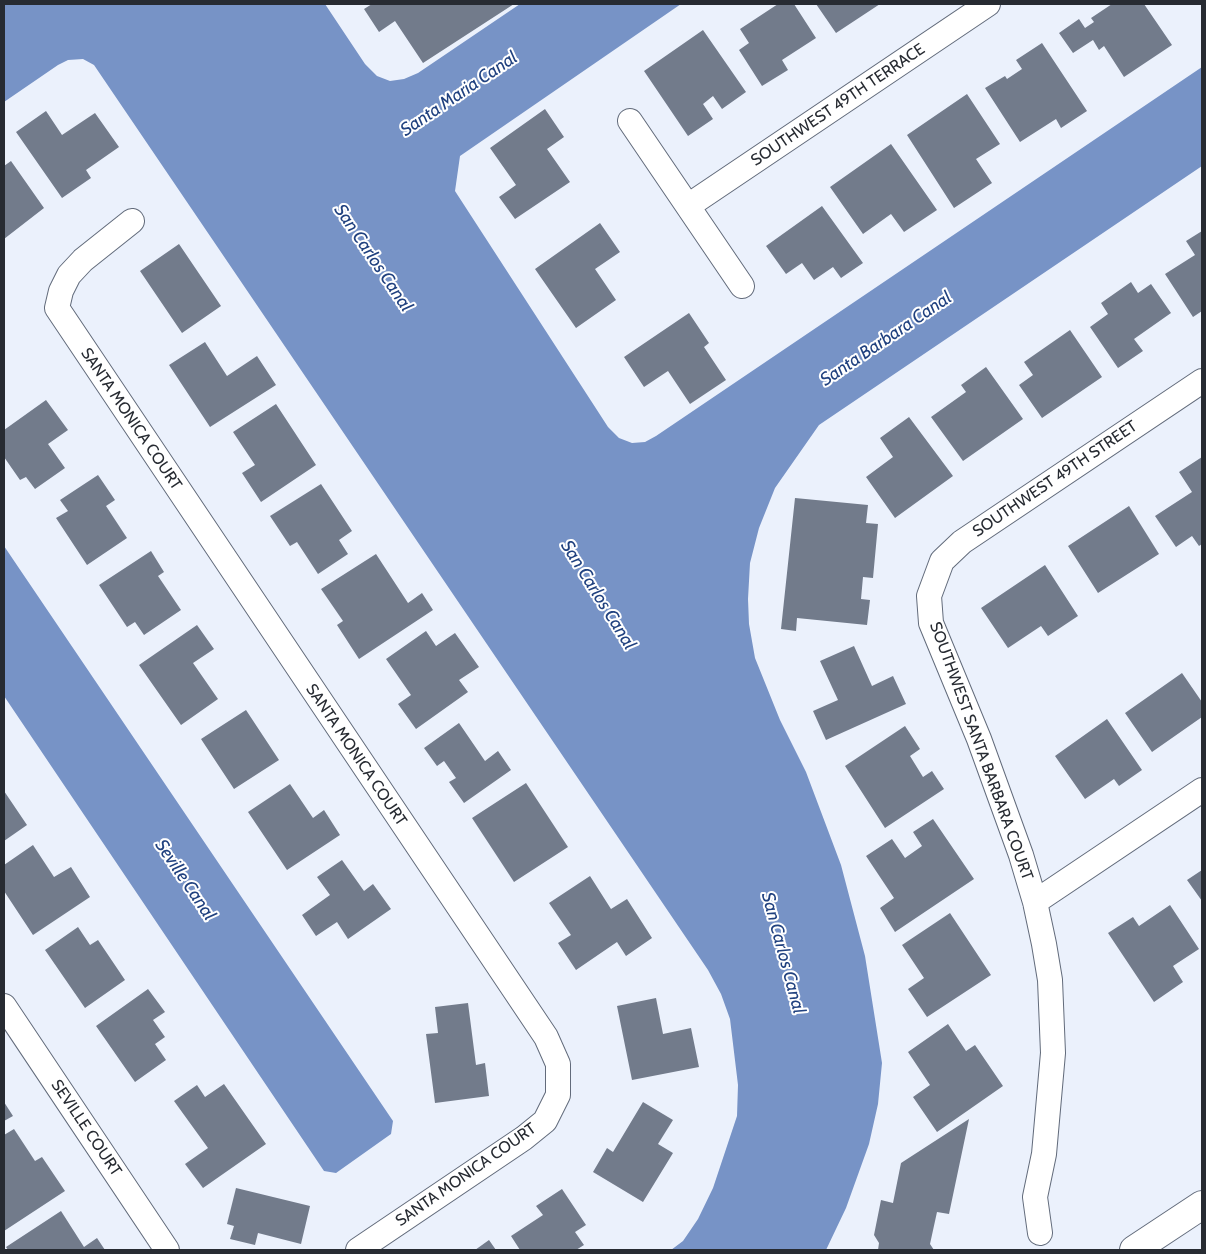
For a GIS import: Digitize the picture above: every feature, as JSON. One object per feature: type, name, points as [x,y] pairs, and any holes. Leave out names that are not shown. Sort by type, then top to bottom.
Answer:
[{"type":"main road","points":[[1134,1250],[1202,1205]]},
{"type":"street","name":"SOUTHWEST 49TH TERRACE","points":[[688,206],[988,4]]},
{"type":"street","points":[[630,121],[742,286]]},
{"type":"street","name":"SANTA MONICA COURT","points":[[132,221],[83,260],[69,275],[61,291],[57,308],[546,1037],[558,1064],[558,1095],[545,1121],[524,1138],[358,1250]]},
{"type":"street","name":"SOUTHWEST 49TH STREET","points":[[929,596],[942,561],[962,542],[1202,381]]},
{"type":"street","name":"SOUTHWEST SANTA BARBARA COURT","points":[[929,596],[931,624],[979,739],[1036,902],[1050,980],[1053,1044],[1050,1099],[1044,1154],[1035,1197],[1040,1233]]},
{"type":"street","points":[[1036,902],[1202,790]]},
{"type":"street","name":"SEVILLE COURT","points":[[4,1006],[167,1250]]},
{"type":"water","points":[[4,4],[325,4],[365,64],[377,76],[390,81],[404,79],[418,73],[520,4],[681,4],[460,156],[455,191],[608,427],[619,438],[632,443],[645,442],[656,436],[1202,67],[1202,166],[819,425],[775,488],[759,528],[750,563],[748,599],[749,624],[755,658],[780,720],[806,772],[841,865],[865,956],[882,1063],[878,1104],[869,1144],[846,1208],[826,1250],[671,1250],[683,1241],[698,1219],[713,1188],[737,1116],[738,1085],[730,1019],[721,994],[708,970],[94,65],[83,59],[68,60],[4,102]]},
{"type":"water","name":"Seville Canal","points":[[4,546],[393,1121],[391,1134],[336,1173],[324,1171],[4,696]]},
{"type":"building","points":[[372,4],[514,4],[423,63],[395,21],[379,32],[364,9]]},
{"type":"building","points":[[778,4],[794,4],[816,38],[782,60],[788,70],[762,86],[739,50],[749,43],[740,29]]},
{"type":"building","points":[[816,4],[880,4],[836,33]]},
{"type":"building","points":[[1112,4],[1144,4],[1172,45],[1124,77],[1104,46],[1099,50],[1093,40],[1073,53],[1059,33],[1079,19],[1085,28],[1094,22],[1091,18]]},
{"type":"building","points":[[703,30],[746,92],[722,109],[713,96],[703,104],[713,119],[688,136],[644,71]]},
{"type":"building","points":[[1042,43],[1087,111],[1061,128],[1056,119],[1020,142],[985,88],[1005,76],[1007,79],[1022,69],[1016,60]]},
{"type":"building","points":[[967,94],[1000,144],[976,159],[992,183],[954,208],[907,135]]},
{"type":"building","points":[[545,109],[564,137],[547,149],[570,182],[515,219],[499,197],[516,185],[490,148]]},
{"type":"building","points":[[46,111],[62,135],[95,113],[119,147],[86,170],[91,178],[62,198],[16,132]]},
{"type":"building","points":[[891,144],[937,210],[904,232],[891,214],[863,234],[830,187]]},
{"type":"building","points":[[11,161],[44,208],[4,239],[4,166]]},
{"type":"building","points":[[822,206],[863,263],[841,278],[833,267],[814,280],[802,263],[786,274],[766,246]]},
{"type":"building","points":[[600,223],[620,252],[595,269],[616,300],[576,328],[535,269]]},
{"type":"building","points":[[1202,231],[1202,311],[1193,317],[1165,274],[1195,255],[1186,241]]},
{"type":"building","points":[[179,244],[221,306],[182,333],[140,271]]},
{"type":"building","points":[[1131,282],[1138,293],[1151,284],[1171,313],[1134,339],[1143,351],[1118,368],[1090,327],[1108,314],[1101,303]]},
{"type":"building","points":[[689,313],[709,343],[704,347],[726,380],[690,404],[668,371],[644,387],[624,357]]},
{"type":"building","points":[[1070,330],[1102,377],[1042,418],[1019,385],[1033,375],[1024,362]]},
{"type":"building","points":[[205,342],[227,376],[257,356],[276,385],[210,427],[169,365]]},
{"type":"building","points":[[986,367],[1023,419],[963,461],[931,417],[966,392],[961,385]]},
{"type":"building","points":[[46,400],[68,430],[48,444],[65,468],[35,489],[26,477],[20,480],[4,457],[4,430]]},
{"type":"building","points":[[276,404],[316,465],[261,502],[242,473],[255,465],[233,432]]},
{"type":"building","points":[[909,417],[953,476],[895,518],[866,477],[893,457],[880,438]]},
{"type":"building","points":[[1202,457],[1202,544],[1199,546],[1192,536],[1176,547],[1155,516],[1192,492],[1179,472]]},
{"type":"building","points":[[98,475],[115,500],[106,506],[127,538],[87,565],[56,518],[68,511],[60,500]]},
{"type":"building","points":[[321,484],[352,531],[339,540],[348,554],[318,574],[297,542],[290,546],[270,516]]},
{"type":"building","points":[[795,498],[868,505],[866,523],[878,524],[873,578],[863,577],[861,599],[870,600],[867,625],[797,618],[796,631],[781,629]]},
{"type":"building","points":[[1129,506],[1159,554],[1098,593],[1068,546]]},
{"type":"building","points":[[151,551],[164,572],[158,576],[181,610],[144,635],[135,622],[127,627],[99,585]]},
{"type":"building","points":[[376,554],[408,603],[422,593],[433,610],[359,659],[337,625],[343,621],[321,589]]},
{"type":"building","points":[[1045,565],[1078,616],[1048,636],[1041,626],[1008,648],[981,608]]},
{"type":"building","points":[[197,625],[214,649],[193,663],[218,699],[181,725],[139,665]]},
{"type":"building","points":[[426,631],[436,646],[455,633],[479,667],[459,680],[468,692],[416,729],[398,704],[411,695],[386,659]]},
{"type":"building","points":[[854,646],[872,686],[893,676],[906,704],[826,740],[813,711],[838,700],[820,661]]},
{"type":"building","points":[[1182,673],[1202,702],[1202,717],[1152,752],[1125,713]]},
{"type":"building","points":[[246,710],[279,760],[234,789],[201,739]]},
{"type":"building","points":[[1107,719],[1142,770],[1119,786],[1114,779],[1085,799],[1055,756]]},
{"type":"building","points":[[459,723],[485,761],[498,751],[511,770],[464,803],[449,782],[456,778],[444,761],[437,766],[424,748]]},
{"type":"building","points":[[905,726],[920,749],[910,756],[923,777],[932,771],[944,789],[885,828],[845,766]]},
{"type":"building","points":[[526,783],[568,847],[514,882],[472,818]]},
{"type":"building","points":[[290,784],[313,818],[324,810],[340,835],[287,870],[248,812]]},
{"type":"building","points":[[4,791],[27,825],[4,841]]},
{"type":"building","points":[[933,819],[974,879],[895,932],[880,908],[894,898],[866,856],[892,839],[905,858],[922,846],[913,832]]},
{"type":"building","points":[[33,845],[54,877],[71,867],[90,897],[33,935],[4,891],[4,865]]},
{"type":"building","points":[[342,860],[364,891],[373,884],[391,909],[348,939],[337,922],[316,936],[302,915],[330,895],[317,877]]},
{"type":"building","points":[[1202,870],[1202,901],[1187,880]]},
{"type":"building","points":[[590,876],[611,909],[627,899],[652,938],[626,956],[617,942],[576,970],[558,943],[571,935],[549,903]]},
{"type":"building","points":[[1170,905],[1199,949],[1173,966],[1183,982],[1154,1002],[1108,933],[1133,917],[1139,926]]},
{"type":"building","points":[[950,913],[991,975],[927,1017],[908,989],[924,978],[902,945]]},
{"type":"building","points":[[78,927],[90,945],[98,940],[125,980],[85,1008],[45,950]]},
{"type":"building","points":[[148,989],[165,1012],[153,1020],[165,1037],[155,1044],[166,1060],[135,1082],[96,1026]]},
{"type":"building","points":[[656,998],[663,1034],[691,1028],[699,1067],[632,1080],[617,1006]]},
{"type":"building","points":[[468,1003],[476,1065],[485,1063],[489,1096],[435,1103],[426,1034],[438,1033],[435,1007]]},
{"type":"building","points":[[948,1024],[966,1051],[975,1045],[1003,1086],[937,1132],[913,1097],[930,1085],[908,1052]]},
{"type":"building","points":[[224,1084],[266,1144],[203,1188],[185,1164],[208,1148],[174,1101],[197,1085],[205,1097]]},
{"type":"building","points":[[4,1102],[13,1116],[4,1121]]},
{"type":"building","points":[[643,1102],[673,1120],[658,1144],[673,1153],[643,1202],[593,1172],[607,1148],[613,1152]]},
{"type":"building","points":[[969,1119],[949,1214],[937,1212],[930,1244],[934,1250],[878,1250],[879,1243],[874,1235],[881,1200],[893,1203],[901,1163]]},
{"type":"building","points":[[14,1129],[35,1161],[42,1157],[65,1191],[4,1231],[4,1135]]},
{"type":"building","points":[[236,1188],[310,1206],[301,1244],[258,1233],[255,1245],[230,1239],[234,1226],[227,1224]]},
{"type":"building","points":[[562,1189],[586,1225],[575,1232],[584,1245],[576,1250],[520,1250],[511,1236],[543,1215],[536,1206]]},
{"type":"building","points":[[61,1211],[84,1247],[97,1238],[105,1250],[8,1250],[6,1247]]},
{"type":"building","points":[[489,1240],[496,1250],[475,1250]]},
{"type":"water label","name":"Santa Maria Canal","points":[[459,94]]},
{"type":"water label","name":"San Carlos Canal","points":[[373,258]]},
{"type":"water label","name":"Santa Barbara Canal","points":[[886,339]]},
{"type":"water label","name":"San Carlos Canal","points":[[598,595]]},
{"type":"water label","name":"San Carlos Canal","points":[[783,953]]}]
